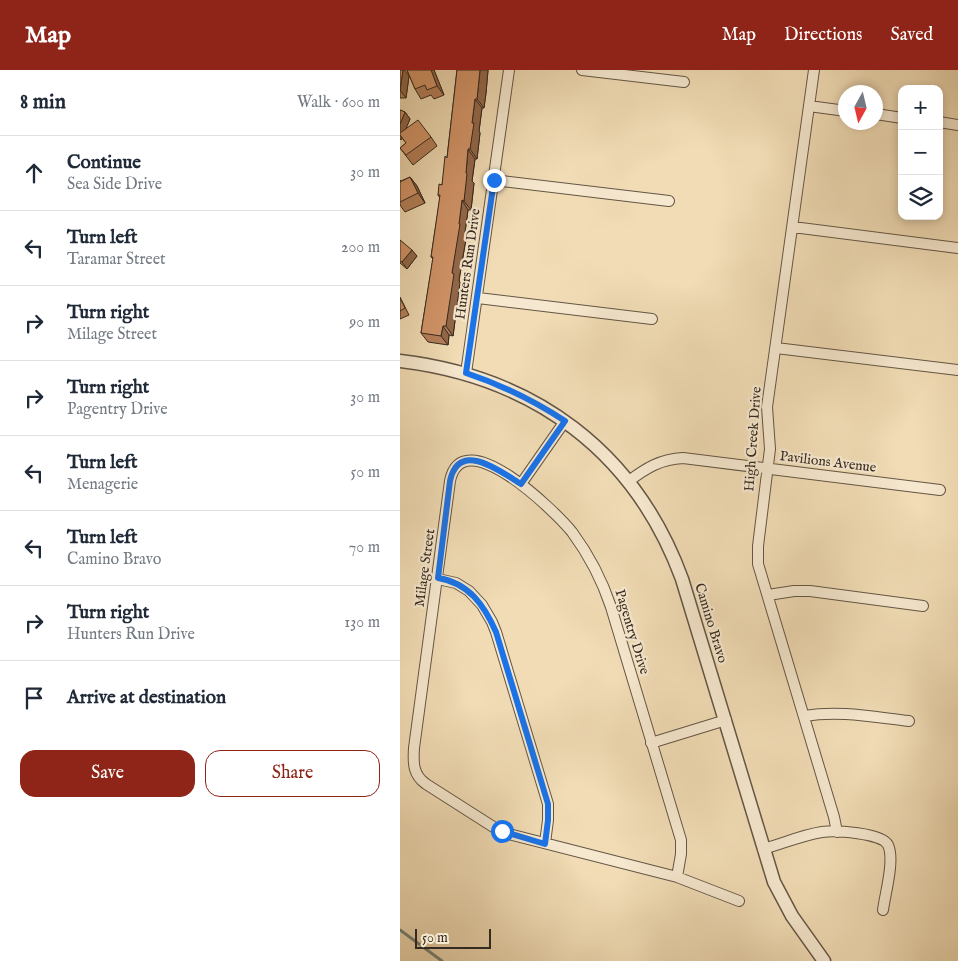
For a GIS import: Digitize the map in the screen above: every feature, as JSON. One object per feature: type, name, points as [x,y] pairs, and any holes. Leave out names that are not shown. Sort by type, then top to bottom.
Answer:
[{"type":"street","name":"Hunters Run Drive","points":[[466,373],[478,298],[508,70]]},
{"type":"street","points":[[582,70],[684,82]]},
{"type":"street","name":"High Creek Drive","points":[[814,70],[767,407],[770,442],[758,546],[758,564],[834,817],[836,832]]},
{"type":"street","points":[[809,106],[838,110]]},
{"type":"street","points":[[883,115],[898,117]]},
{"type":"street","points":[[943,123],[958,125]]},
{"type":"street","points":[[494,180],[668,201]]},
{"type":"street","points":[[792,227],[958,248]]},
{"type":"street","points":[[478,298],[652,319]]},
{"type":"street","points":[[776,348],[958,370]]},
{"type":"street","name":"Camino Bravo","points":[[400,360],[466,373],[495,383],[523,396],[565,421],[598,449],[629,481],[655,520],[676,564],[726,720],[770,873],[782,900],[824,961]]},
{"type":"street","points":[[521,484],[565,421]]},
{"type":"street","name":"Pavilions Avenue","points":[[629,481],[650,466],[666,460],[692,458],[940,490]]},
{"type":"street","name":"Pagentry Drive","points":[[462,462],[474,460],[486,463],[521,484],[539,498],[565,523],[584,550],[598,575],[611,607],[681,840],[681,854],[677,877]]},
{"type":"street","name":"Milage Street","points":[[462,462],[452,475],[414,748],[414,771],[426,784],[495,828],[545,844]]},
{"type":"street","points":[[438,578],[456,583],[469,591],[482,605],[496,632],[548,804],[545,844],[677,877],[739,902]]},
{"type":"street","points":[[768,595],[794,591],[810,591],[924,606]]},
{"type":"street","points":[[804,716],[825,712],[909,721]]},
{"type":"street","points":[[651,743],[726,720]]},
{"type":"street","points":[[763,849],[819,832],[836,832],[882,839],[889,848],[890,862],[883,910]]},
{"type":"building","points":[[400,70],[403,70],[400,90]]},
{"type":"building","points":[[407,70],[431,70],[437,86],[427,90],[425,85],[415,89]]},
{"type":"building","points":[[457,70],[480,70],[472,123],[474,123],[470,149],[468,149],[464,201],[462,200],[452,273],[454,274],[446,326],[443,326],[441,336],[421,333],[433,257],[431,257],[440,195],[438,195],[439,184],[442,185],[445,156],[447,158]]},
{"type":"building","points":[[400,110],[405,112],[400,124]]},
{"type":"building","points":[[418,120],[431,137],[406,155],[400,148],[406,143],[400,133]]},
{"type":"building","points":[[410,177],[418,193],[400,202],[400,182]]},
{"type":"building","points":[[400,240],[412,250],[402,262],[400,261]]},
{"type":"building","points":[[400,298],[405,308],[400,311]]},
{"type":"waterway","points":[[400,930],[442,961]]},
{"type":"route","points":[[494,180],[466,373],[495,383],[523,396],[565,421],[521,484],[486,463],[474,460],[468,460],[458,465],[450,481],[438,578],[449,580],[469,591],[482,605],[492,622],[548,804],[549,812],[545,844],[502,831]]}]
